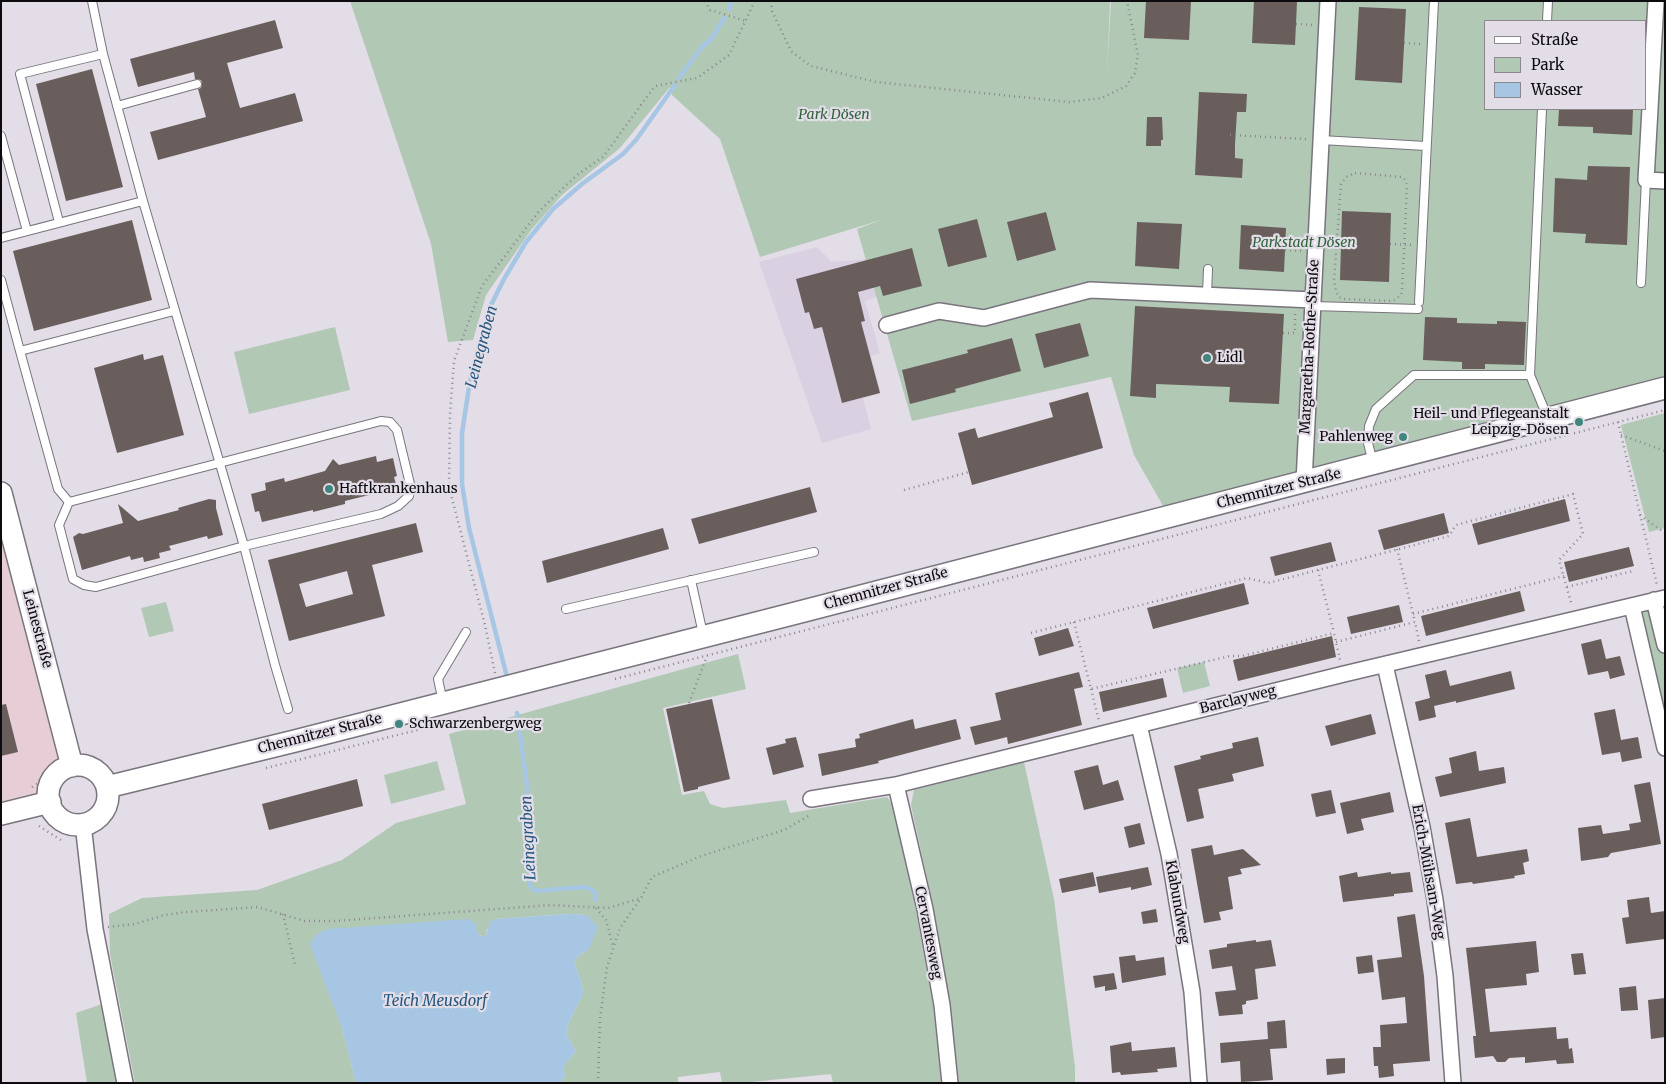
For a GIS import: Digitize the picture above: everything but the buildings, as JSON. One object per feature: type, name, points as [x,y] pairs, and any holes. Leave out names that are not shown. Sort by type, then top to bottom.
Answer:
[{"type":"main road","name":"Chemnitzer Straße","points":[[107,787],[295,741],[1665,388]]},
{"type":"main road","name":"Leinestraße","points":[[1,493],[63,762]]},
{"type":"main road","points":[[63,762],[86,766],[95,770],[104,779],[107,787],[108,794],[105,809],[97,818],[83,824],[68,822],[60,818],[53,810],[50,802],[49,790],[52,781],[61,771],[63,762]]},
{"type":"main road","points":[[1,814],[50,802]]},
{"type":"street","name":"Margaretha-Rothe-Straße","points":[[1304,482],[1328,1]]},
{"type":"street","points":[[1656,1],[1646,180],[1665,181]]},
{"type":"street","points":[[887,325],[939,311],[984,318],[1090,290],[1296,299],[1312,303]]},
{"type":"street","points":[[1660,599],[1665,645]]},
{"type":"street","name":"Barclayweg","points":[[811,799],[896,785],[1344,674],[1660,599]]},
{"type":"street","points":[[1632,606],[1664,742]]},
{"type":"street","name":"Erich-Mühsam-Weg","points":[[1385,665],[1422,826],[1436,900],[1445,976],[1453,1083]]},
{"type":"street","name":"Klabundweg","points":[[1139,725],[1172,873],[1192,992],[1199,1083]]},
{"type":"street","name":"Cervantesweg","points":[[896,785],[927,919],[942,1005],[950,1083]]},
{"type":"street","points":[[83,824],[95,929],[125,1083]]},
{"type":"lane","points":[[92,1],[103,54],[142,201],[220,462],[288,709]]},
{"type":"lane","points":[[1312,303],[1418,306],[1434,1]]},
{"type":"lane","points":[[1547,20],[1548,1]]},
{"type":"lane","points":[[59,222],[20,74],[103,54]]},
{"type":"lane","points":[[117,106],[197,84]]},
{"type":"lane","points":[[1542,110],[1530,375],[1547,418]]},
{"type":"lane","points":[[1,136],[28,231]]},
{"type":"lane","points":[[1321,140],[1426,146]]},
{"type":"lane","points":[[1641,283],[1646,180]]},
{"type":"lane","points":[[1,238],[142,201]]},
{"type":"lane","points":[[1207,294],[1208,269]]},
{"type":"lane","points":[[1,280],[58,489],[69,502]]},
{"type":"lane","points":[[20,351],[174,310]]},
{"type":"lane","points":[[1374,464],[1368,443],[1369,426],[1376,410],[1414,375],[1530,375]]},
{"type":"lane","points":[[381,421],[390,422],[397,430],[410,484],[409,496],[398,506],[381,514],[244,546],[96,587],[84,585],[73,579],[59,525],[69,502],[381,421]]},
{"type":"lane","points":[[566,609],[814,552]]},
{"type":"lane","points":[[691,580],[703,636]]},
{"type":"lane","points":[[443,702],[438,679],[466,632]]},
{"type":"path","points":[[704,1],[710,10],[746,21]]},
{"type":"path","points":[[498,688],[485,625],[449,487],[450,414],[454,361],[482,286],[539,211],[577,175],[603,157],[655,86],[697,78],[729,55],[755,1]]},
{"type":"path","points":[[772,1],[772,11],[790,51],[811,66],[876,82],[1068,102],[1102,98],[1126,86],[1135,73],[1138,55],[1127,1]]},
{"type":"path","points":[[1404,43],[1432,44]]},
{"type":"path","points":[[1230,135],[1321,140]]},
{"type":"path","points":[[1355,173],[1402,177],[1406,181],[1404,244],[1402,290],[1397,299],[1393,301],[1343,299],[1338,297],[1334,280],[1341,184],[1346,177],[1355,173]]},
{"type":"path","points":[[1390,244],[1422,245]]},
{"type":"path","points":[[1283,333],[1294,333],[1296,299]]},
{"type":"path","points":[[689,704],[708,656],[1665,410]]},
{"type":"path","points":[[1618,422],[1660,599]]},
{"type":"path","points":[[1621,435],[1665,451]]},
{"type":"path","points":[[904,490],[969,472]]},
{"type":"path","points":[[1031,633],[1247,578],[1268,583],[1449,536],[1456,525],[1573,494],[1583,534],[1560,560],[1576,619]]},
{"type":"path","points":[[1640,514],[1665,533]]},
{"type":"path","points":[[1397,549],[1423,656]]},
{"type":"path","points":[[1318,570],[1344,674]]},
{"type":"path","points":[[1567,587],[1633,571]]},
{"type":"path","points":[[1413,614],[1564,576]]},
{"type":"path","points":[[1074,622],[1102,734]]},
{"type":"path","points":[[1336,642],[1415,622]]},
{"type":"path","points":[[1091,689],[1230,656],[1242,656],[1334,633]]},
{"type":"path","points":[[30,788],[42,782],[63,762]]},
{"type":"path","points":[[598,1083],[600,1019],[607,968],[620,928],[641,898],[652,878],[670,868],[701,856],[784,830],[811,814],[811,799]]},
{"type":"path","points":[[39,826],[64,842]]},
{"type":"path","points":[[105,928],[135,924],[164,915],[258,907],[304,921],[335,921],[551,905],[608,908],[641,898]]},
{"type":"path","points":[[596,908],[606,920],[614,948]]},
{"type":"path","points":[[283,914],[295,965]]},
{"type":"shaded area","points":[[817,247],[832,262],[866,259],[881,296],[865,301],[880,353],[871,356],[881,393],[863,398],[871,429],[822,443],[759,262]]},
{"type":"shaded area","points":[[1,493],[65,768],[52,781],[49,796],[1,814]]},
{"type":"green space","name":"Parkstadt Dösen","points":[[350,1],[1110,1],[1107,75],[1111,1],[1665,1],[1665,376],[1166,511],[1134,455],[1111,377],[912,421],[857,229],[881,220],[760,257],[720,139],[672,95],[670,87],[620,148],[562,195],[531,230],[486,295],[473,340],[448,342],[431,244]]},
{"type":"green space","points":[[335,327],[350,390],[249,414],[234,352]]},
{"type":"green space","points":[[1665,413],[1665,528],[1649,532],[1621,425]]},
{"type":"green space","points":[[1654,600],[1665,645],[1665,738],[1632,606]]},
{"type":"green space","points":[[166,602],[174,631],[149,637],[141,608]]},
{"type":"green space","points":[[738,654],[746,689],[663,708],[682,795],[704,791],[710,804],[723,808],[786,800],[790,813],[887,797],[893,805],[916,910],[933,1005],[941,1083],[833,1083],[831,1074],[741,1083],[722,1083],[720,1072],[678,1077],[678,1083],[560,1083],[565,1076],[563,1067],[576,1051],[566,1034],[569,1022],[583,994],[574,961],[589,949],[587,915],[569,914],[495,919],[487,930],[486,936],[481,936],[477,932],[342,1028],[356,1083],[135,1083],[110,954],[109,914],[142,898],[257,890],[342,860],[396,823],[466,804],[449,734]]},
{"type":"green space","points":[[1204,662],[1210,686],[1183,693],[1177,668]]},
{"type":"green space","points":[[437,761],[445,790],[391,804],[384,775]]},
{"type":"green space","points":[[1024,762],[1054,899],[1075,1067],[1075,1083],[959,1083],[950,1002],[933,906],[911,805],[914,790]]},
{"type":"green space","points":[[102,1004],[117,1083],[87,1083],[76,1013]]},
{"type":"water","name":"Teich Meusdorf","points":[[569,914],[587,915],[598,927],[589,949],[574,961],[583,994],[569,1022],[566,1034],[576,1051],[563,1067],[565,1076],[560,1083],[356,1083],[342,1028],[310,944],[317,934],[329,929],[469,919],[476,924],[477,932],[481,936],[486,936],[490,922],[495,919]]},
{"type":"waterway","name":"Leinegraben","points":[[729,9],[732,1]]},
{"type":"waterway","name":"Leinegraben","points":[[679,78],[701,48],[712,38],[724,18]]},
{"type":"waterway","name":"Leinegraben","points":[[506,673],[469,528],[462,484],[462,433],[475,360],[491,305],[526,242],[553,209],[582,184],[623,154],[636,140],[675,85]]},
{"type":"waterway","name":"Leinegraben","points":[[517,713],[527,785],[530,886],[535,891],[585,887],[594,891],[596,900]]},
{"type":"place","name":"Lidl","points":[[1207,358]]},
{"type":"place","name":"Heil- und Pflegeanstalt Leipzig-Dösen","points":[[1579,422]]},
{"type":"place","name":"Pahlenweg","points":[[1403,437]]},
{"type":"place","name":"Haftkrankenhaus","points":[[329,489]]},
{"type":"place","name":"Schwarzenbergweg","points":[[399,724]]},
{"type":"park label","name":"Park Dösen","points":[[834,115]]}]
